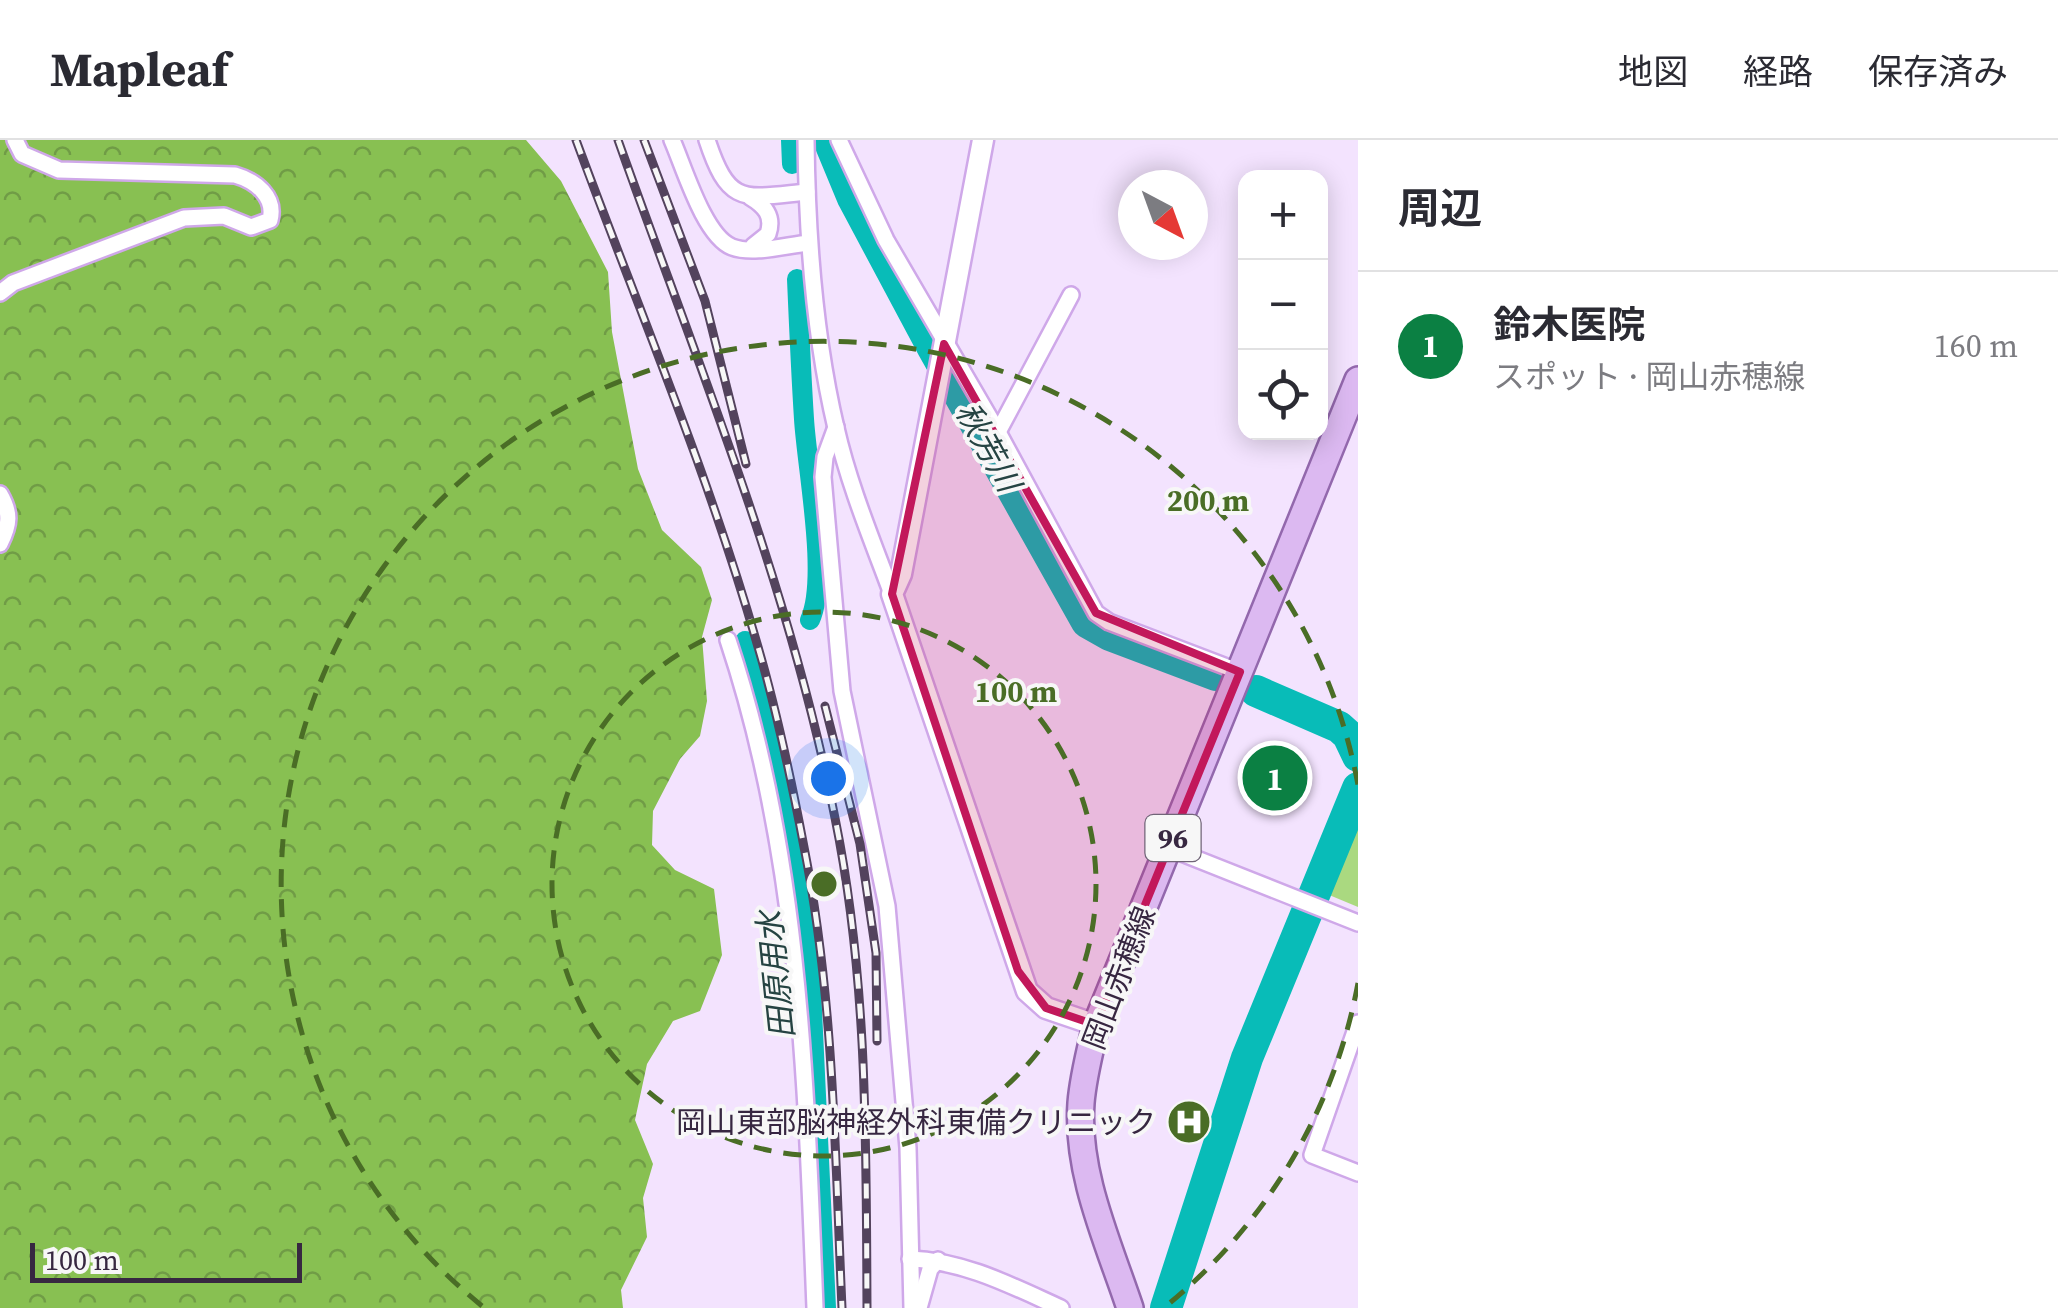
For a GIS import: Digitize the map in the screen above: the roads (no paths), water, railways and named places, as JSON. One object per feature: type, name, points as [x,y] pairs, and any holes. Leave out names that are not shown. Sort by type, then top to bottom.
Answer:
[{"type":"main road","name":"岡山赤穂線","points":[[1130,1308],[1088,1179],[1082,1144],[1081,1104],[1096,1025],[1358,380]]},
{"type":"street","points":[[0,293],[13,283],[184,218],[224,216],[251,226],[270,220],[272,210],[264,192],[249,179],[235,174],[59,170],[22,154],[15,140]]},
{"type":"street","points":[[672,140],[708,225],[720,240],[748,248],[810,243]]},
{"type":"street","points":[[707,140],[716,170],[736,192],[768,211],[770,226],[763,240],[748,248]]},
{"type":"street","points":[[806,140],[810,243],[836,427],[853,487],[1027,991],[1046,1008],[1096,1025]]},
{"type":"street","points":[[839,140],[886,240],[998,432],[1096,613],[1109,622],[1240,672]]},
{"type":"street","points":[[892,594],[901,574],[983,140]]},
{"type":"street","points":[[750,197],[806,192]]},
{"type":"street","points":[[998,432],[1071,295]]},
{"type":"street","points":[[836,427],[823,476],[837,660],[886,906],[908,1148],[915,1308]]},
{"type":"street","points":[[0,494],[10,522],[0,544]]},
{"type":"street","points":[[728,640],[762,756],[790,918],[799,1000],[815,1308]]},
{"type":"street","points":[[1169,848],[1358,924]]},
{"type":"street","points":[[1358,1022],[1312,1154],[1358,1172]]},
{"type":"street","points":[[910,1259],[938,1260],[979,1272],[1061,1308]]},
{"type":"street","points":[[915,1308],[930,1268],[938,1260]]},
{"type":"waterway","name":"田原用水","points":[[791,140],[792,164]]},
{"type":"waterway","name":"秋芳川","points":[[831,145],[853,198],[933,348],[1087,622],[1110,635],[1216,675]]},
{"type":"waterway","name":"田原用水","points":[[797,279],[804,419],[817,551],[818,578],[810,620]]},
{"type":"waterway","name":"田原用水","points":[[745,641],[776,757],[796,857],[810,968],[826,1308]]},
{"type":"waterway","name":"秋芳川","points":[[1256,691],[1339,727],[1348,735],[1358,756]]},
{"type":"waterway","name":"秋芳川","points":[[1166,1308],[1247,1058],[1358,788]]},
{"type":"railway","points":[[576,140],[716,513],[783,743],[822,961],[832,1076],[842,1308]]},
{"type":"railway","points":[[618,140],[767,560],[816,731],[835,818],[854,940],[863,1062],[867,1308]]},
{"type":"railway","points":[[644,140],[705,301],[746,464]]},
{"type":"railway","points":[[825,706],[860,844],[876,953],[877,1041]]},
{"type":"place","name":"鈴木医院","points":[[1275,778]]},
{"type":"place","name":"岡山東部脳神経外科東備クリニック","points":[[1189,1122]]}]
